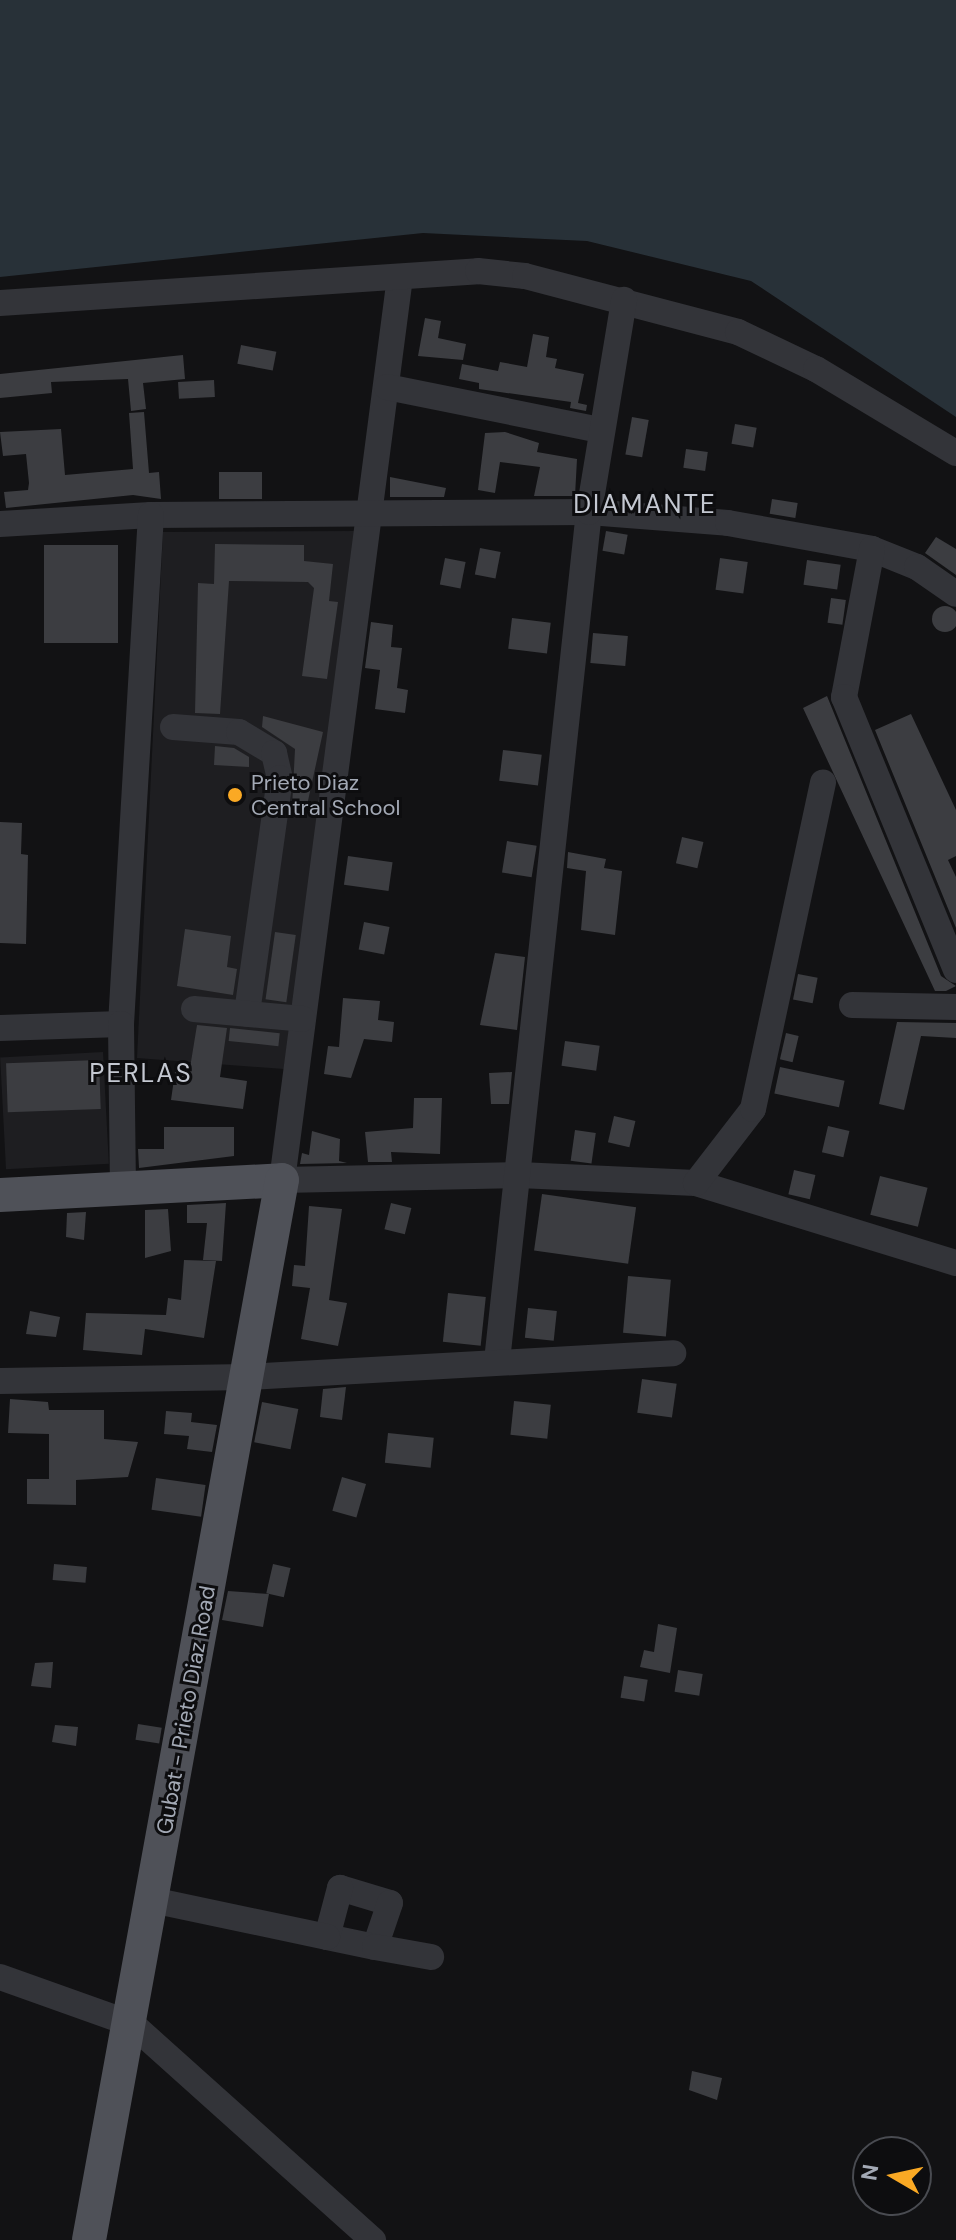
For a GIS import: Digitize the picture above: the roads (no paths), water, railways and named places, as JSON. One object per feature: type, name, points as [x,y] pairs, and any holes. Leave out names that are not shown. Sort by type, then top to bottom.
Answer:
[{"type":"main road","points":[[0,1195],[282,1180]]},
{"type":"main road","name":"Gubat - Prieto Diaz Road","points":[[89,2240],[132,2024],[282,1180]]},
{"type":"street","points":[[0,303],[400,277],[509,274],[624,300],[738,332],[816,369],[956,453]]},
{"type":"street","points":[[400,277],[282,1180],[519,1175],[696,1183],[956,1263]]},
{"type":"street","points":[[497,1361],[589,512],[600,430],[624,300]]},
{"type":"street","points":[[387,387],[600,430]]},
{"type":"street","points":[[0,524],[151,515],[368,511],[589,512],[728,523],[872,549],[917,567],[956,594]]},
{"type":"street","points":[[123,1190],[121,1024],[151,515]]},
{"type":"street","points":[[872,549],[844,697],[956,970]]},
{"type":"street","points":[[173,727],[239,732],[274,753],[280,778],[247,1014]]},
{"type":"street","points":[[696,1183],[753,1109],[823,782]]},
{"type":"street","points":[[852,1005],[956,1007]]},
{"type":"street","points":[[194,1009],[303,1019]]},
{"type":"street","points":[[0,1028],[121,1024]]},
{"type":"street","points":[[0,1381],[247,1377],[673,1353]]},
{"type":"street","points":[[327,1937],[340,1888],[390,1903],[375,1947]]},
{"type":"street","points":[[152,1900],[431,1957]]},
{"type":"street","points":[[0,1977],[132,2024],[373,2240]]},
{"type":"place","name":"Prieto Diaz Central School","points":[[235,795]]},
{"type":"district","name":"DIAMANTE","points":[[645,505]]},
{"type":"district","name":"PERLAS","points":[[141,1074]]}]
